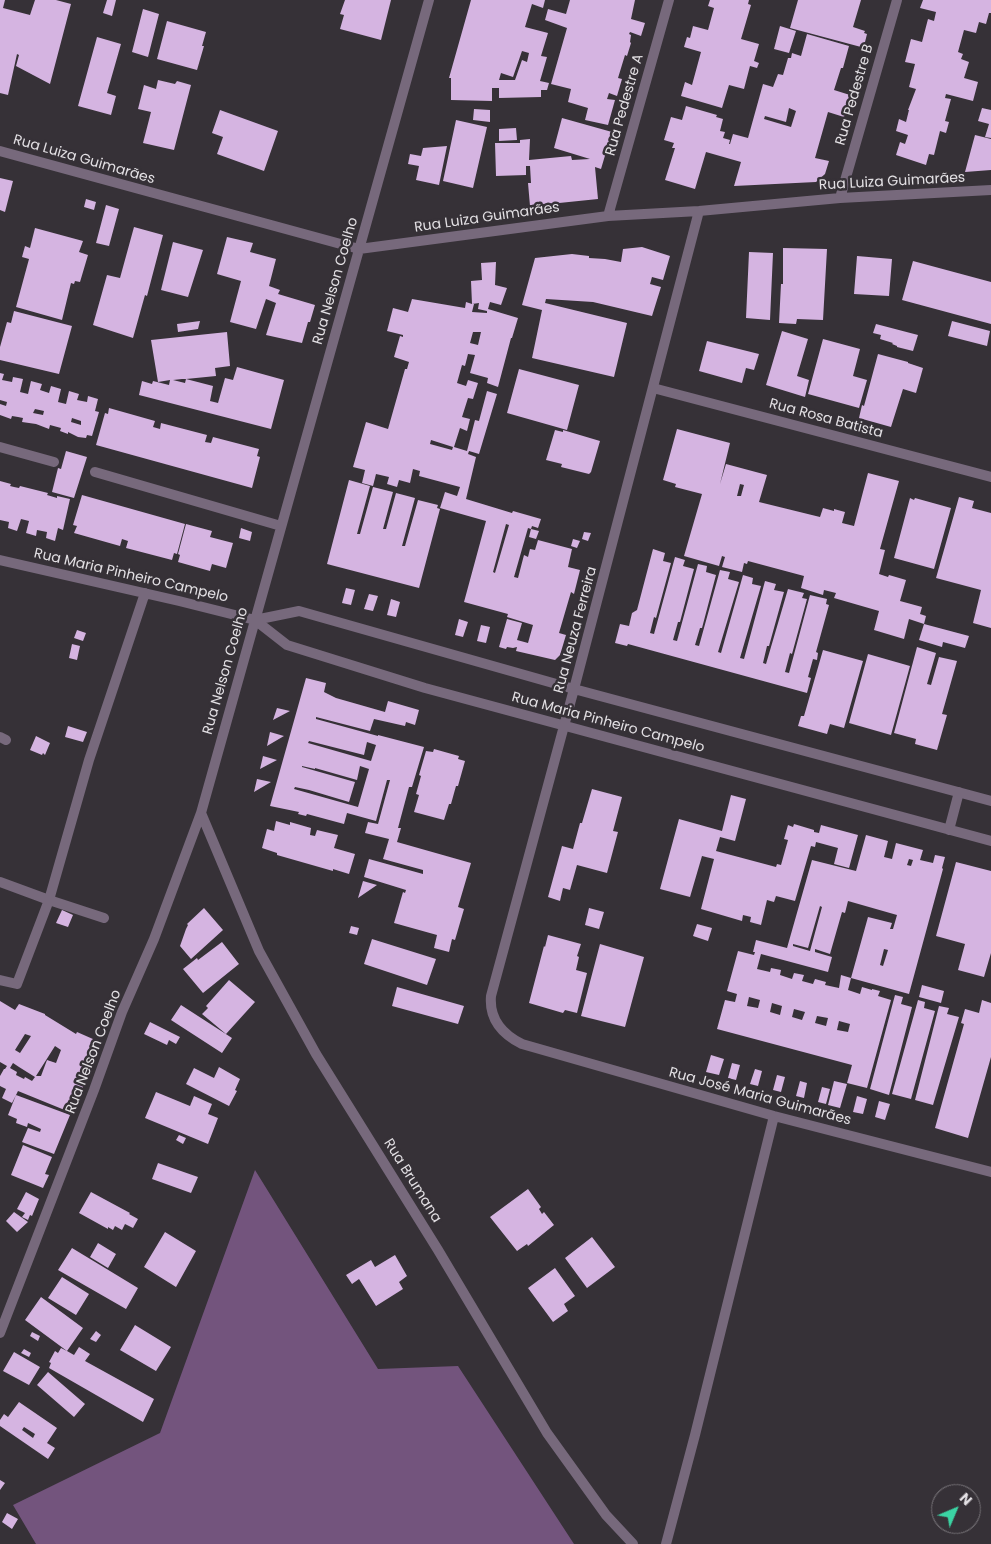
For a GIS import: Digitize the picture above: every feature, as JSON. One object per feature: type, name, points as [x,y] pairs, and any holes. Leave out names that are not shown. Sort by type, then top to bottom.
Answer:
[{"type":"street","name":"Rua Nelson Coelho","points":[[0,1333],[94,1090],[122,1012],[154,939],[201,812],[429,0]]},
{"type":"street","name":"Rua Pedestre A","points":[[608,216],[669,0]]},
{"type":"street","name":"Rua Pedestre B","points":[[840,198],[897,0]]},
{"type":"street","name":"Rua Luiza Guimarães","points":[[0,150],[359,249],[608,216],[699,211],[840,198],[991,190]]},
{"type":"street","name":"Rua Neuza Ferreira","points":[[522,1044],[510,1038],[494,1019],[490,1007],[492,996],[654,388],[699,211]]},
{"type":"street","name":"Rua Rosa Batista","points":[[654,388],[991,478]]},
{"type":"street","points":[[0,447],[54,462]]},
{"type":"street","points":[[95,472],[281,526]]},
{"type":"street","name":"Rua Maria Pinheiro Campelo","points":[[0,560],[255,620],[287,644],[425,688],[991,841]]},
{"type":"street","points":[[0,980],[16,984],[48,900],[90,760],[145,594]]},
{"type":"street","name":"Rua Maria Pinheiro Campelo","points":[[255,620],[299,610],[574,689],[991,801]]},
{"type":"street","points":[[949,830],[959,792]]},
{"type":"street","name":"Rua Brumana","points":[[201,812],[259,950],[316,1054],[433,1242],[547,1433],[606,1515],[633,1544]]},
{"type":"street","points":[[0,882],[104,918]]},
{"type":"street","name":"Rua José Maria Guimarães","points":[[522,1044],[774,1116],[991,1172]]},
{"type":"street","points":[[666,1544],[698,1425],[774,1116]]},
{"type":"shaded area","points":[[255,1170],[378,1369],[458,1366],[574,1544],[36,1544],[13,1505],[160,1433]]},
{"type":"building","points":[[0,0],[5,0],[3,8],[30,15],[35,0],[56,0],[71,4],[50,84],[16,66],[19,55],[17,54],[8,95],[0,93]]},
{"type":"building","points":[[107,0],[116,0],[112,16],[103,13]]},
{"type":"building","points":[[345,0],[391,0],[381,40],[340,29],[344,15],[340,14]]},
{"type":"building","points":[[471,0],[545,0],[543,8],[532,4],[525,27],[548,33],[541,56],[547,57],[540,81],[549,83],[547,90],[541,90],[541,97],[499,98],[499,88],[492,88],[492,101],[451,100],[451,78],[449,78]],"holes":[[[522,51],[529,53],[527,62],[522,60],[515,80],[499,80],[501,73],[513,77]]]},
{"type":"building","points":[[570,0],[635,0],[631,19],[645,23],[641,36],[630,32],[629,34],[631,35],[631,43],[618,78],[622,79],[617,96],[609,93],[607,99],[615,100],[608,125],[585,120],[588,108],[568,102],[571,89],[551,84],[567,28],[545,20],[548,9],[566,14]]},
{"type":"building","points":[[710,0],[749,0],[748,4],[751,5],[741,39],[759,44],[754,61],[759,63],[757,68],[750,66],[744,89],[729,85],[722,108],[681,96],[685,82],[692,85],[701,52],[684,47],[687,37],[690,38],[693,26],[708,30],[714,8],[708,6]]},
{"type":"building","points":[[798,0],[861,0],[853,27],[865,31],[864,33],[867,34],[864,46],[861,47],[790,28]]},
{"type":"building","points":[[923,0],[991,0],[991,13],[989,13],[986,24],[979,22],[976,33],[964,30],[958,52],[963,54],[961,59],[969,62],[964,78],[978,82],[973,101],[946,94],[945,98],[951,99],[945,121],[949,122],[946,133],[940,131],[934,155],[929,154],[926,165],[896,155],[900,142],[905,144],[908,135],[896,131],[899,119],[906,122],[908,110],[916,89],[909,87],[915,64],[905,62],[911,39],[922,42],[928,19],[934,21],[936,12],[920,8]]},
{"type":"building","points":[[143,9],[159,14],[148,57],[132,52]]},
{"type":"building","points":[[167,21],[206,32],[197,70],[157,59]]},
{"type":"building","points":[[780,26],[796,31],[789,53],[774,49]]},
{"type":"building","points":[[807,34],[849,46],[834,90],[850,95],[844,117],[828,112],[815,158],[829,161],[825,174],[816,182],[734,186],[741,162],[706,152],[695,189],[665,180],[675,148],[672,148],[674,143],[664,140],[671,117],[682,120],[686,106],[717,115],[716,117],[723,119],[720,131],[725,132],[723,138],[730,140],[729,144],[733,134],[748,138],[763,84],[773,87],[778,74],[783,75],[788,58],[791,58],[792,53],[801,56]],"holes":[[[789,108],[796,111],[791,127],[764,119],[765,116],[786,122]]]},
{"type":"building","points":[[97,37],[121,44],[107,93],[116,96],[111,115],[78,106]]},
{"type":"building","points":[[158,80],[175,84],[177,81],[191,85],[174,150],[143,143],[151,112],[138,109],[144,85],[156,89]]},
{"type":"building","points":[[982,108],[991,110],[991,138],[985,137],[989,124],[978,121]]},
{"type":"building","points":[[474,109],[490,110],[490,122],[473,120]]},
{"type":"building","points":[[220,110],[278,131],[264,171],[217,154],[223,137],[212,133]]},
{"type":"building","points":[[562,118],[612,132],[601,169],[595,167],[598,199],[530,206],[528,183],[531,183],[530,166],[526,166],[526,175],[496,176],[495,143],[520,143],[520,140],[530,139],[529,160],[571,156],[572,160],[590,159],[554,148]]},
{"type":"building","points":[[456,120],[487,127],[473,188],[443,181]]},
{"type":"building","points":[[516,128],[517,140],[499,141],[499,129]]},
{"type":"building","points":[[975,135],[991,139],[991,170],[965,172]]},
{"type":"building","points":[[447,146],[439,185],[416,180],[419,166],[408,164],[410,154],[421,156],[423,148]]},
{"type":"building","points":[[0,178],[13,181],[5,212],[0,210]]},
{"type":"building","points":[[86,199],[96,202],[94,210],[84,207]]},
{"type":"building","points":[[106,205],[119,209],[109,246],[96,243]]},
{"type":"building","points":[[134,227],[163,235],[147,296],[145,295],[133,338],[93,325],[107,275],[120,278]]},
{"type":"building","points":[[35,228],[83,241],[79,252],[88,255],[80,282],[75,281],[74,284],[71,283],[62,320],[16,307],[29,259],[22,257],[25,246],[30,248]]},
{"type":"building","points":[[227,237],[253,243],[250,252],[276,259],[269,286],[280,290],[278,294],[315,305],[302,343],[266,335],[276,303],[266,299],[256,329],[230,322],[241,281],[217,274]]},
{"type":"building","points":[[173,242],[203,250],[188,297],[161,290]]},
{"type":"building","points":[[642,247],[670,256],[663,280],[652,277],[650,284],[661,287],[652,316],[593,302],[546,299],[545,303],[627,323],[614,377],[532,358],[542,310],[522,305],[535,258],[572,254],[621,262],[623,249]]},
{"type":"building","points":[[783,248],[827,249],[823,320],[797,319],[796,324],[779,323],[781,284],[783,284]]},
{"type":"building","points":[[749,252],[773,253],[770,320],[746,318]]},
{"type":"building","points":[[857,256],[892,259],[889,296],[854,294]]},
{"type":"building","points":[[913,261],[991,282],[991,324],[902,300]]},
{"type":"building","points":[[496,262],[495,285],[507,288],[501,305],[490,302],[488,309],[518,318],[498,387],[487,383],[488,378],[470,373],[475,355],[468,354],[465,366],[462,365],[457,383],[466,386],[468,380],[478,383],[473,399],[468,398],[462,417],[470,419],[467,431],[460,428],[454,447],[467,451],[475,420],[479,421],[487,391],[497,394],[479,454],[469,451],[468,454],[476,457],[466,499],[512,513],[513,511],[541,519],[538,528],[532,526],[531,529],[528,528],[514,577],[518,578],[524,555],[528,557],[530,549],[535,550],[538,540],[572,549],[568,567],[580,570],[574,594],[571,592],[559,633],[566,635],[560,655],[555,660],[516,651],[517,647],[507,647],[506,649],[499,647],[507,619],[522,623],[517,640],[528,643],[533,625],[507,617],[508,614],[464,602],[486,521],[440,508],[445,492],[457,496],[460,487],[419,476],[420,471],[413,469],[410,483],[399,480],[397,487],[387,484],[389,477],[376,474],[373,486],[362,483],[365,470],[353,467],[366,422],[388,429],[405,369],[407,369],[409,362],[394,357],[400,336],[403,337],[403,335],[387,331],[393,308],[408,312],[412,299],[465,308],[466,302],[472,304],[471,281],[482,280],[481,263]],"holes":[[[479,303],[478,309],[487,311],[487,313],[472,312],[474,304],[472,304]],[[473,332],[481,332],[478,345],[470,343]],[[431,440],[453,447],[452,450],[430,444]],[[506,524],[509,525],[495,573],[493,572]]]},
{"type":"building","points":[[14,311],[72,326],[59,374],[0,360],[0,347],[7,322],[11,323]]},
{"type":"building","points":[[200,321],[198,329],[178,332],[177,324]]},
{"type":"building","points":[[952,321],[990,331],[987,346],[948,336]]},
{"type":"building","points":[[876,324],[918,335],[913,351],[897,347],[893,343],[880,339],[881,335],[873,333]]},
{"type":"building","points":[[782,331],[808,339],[797,376],[809,380],[805,397],[766,385]]},
{"type":"building","points":[[227,332],[230,366],[215,368],[216,376],[186,379],[213,386],[210,401],[218,403],[225,378],[233,380],[237,367],[284,380],[271,429],[139,395],[142,381],[152,384],[153,381],[169,385],[170,380],[158,382],[151,340]],"holes":[[[186,379],[185,383],[173,380]]]},
{"type":"building","points":[[823,339],[860,349],[853,376],[867,380],[859,408],[808,394]]},
{"type":"building","points":[[707,341],[759,354],[754,370],[746,368],[742,383],[699,371]]},
{"type":"building","points":[[878,354],[923,368],[916,393],[903,389],[891,427],[859,418]]},
{"type":"building","points":[[519,369],[579,385],[567,430],[507,413]]},
{"type":"building","points":[[0,373],[4,374],[2,380],[12,382],[13,377],[23,379],[20,392],[28,394],[31,381],[42,384],[40,390],[49,393],[51,386],[61,389],[58,402],[66,404],[69,391],[79,394],[77,400],[87,402],[88,396],[98,399],[95,411],[99,412],[92,436],[87,435],[86,438],[78,437],[68,432],[68,434],[60,431],[61,428],[50,425],[49,429],[36,424],[22,422],[23,418],[12,416],[11,419],[0,415],[0,404],[6,406],[7,402],[0,400]],"holes":[[[35,409],[44,411],[43,415],[33,413]],[[72,418],[81,421],[81,425],[71,422]]]},
{"type":"building","points":[[109,408],[155,421],[153,427],[160,429],[161,423],[207,435],[205,442],[211,443],[213,437],[259,449],[257,456],[260,457],[252,488],[96,445],[105,413],[108,414]]},
{"type":"building","points":[[677,429],[730,443],[720,484],[726,464],[767,475],[759,502],[820,517],[823,508],[834,511],[834,509],[845,512],[842,523],[854,526],[868,473],[899,481],[880,549],[885,550],[879,574],[906,580],[900,601],[922,607],[920,614],[926,616],[924,624],[909,619],[904,639],[874,630],[879,611],[834,598],[836,593],[824,590],[823,595],[801,588],[804,576],[748,561],[747,564],[744,563],[742,572],[722,567],[725,557],[722,556],[719,566],[684,556],[702,494],[675,487],[676,484],[663,480]],"holes":[[[740,484],[744,485],[741,496],[737,496]]]},
{"type":"building","points":[[555,430],[563,432],[563,430],[600,441],[589,474],[561,467],[562,464],[546,460]]},
{"type":"building","points":[[66,451],[87,457],[74,498],[52,492],[58,468],[61,469]]},
{"type":"building","points":[[349,480],[370,486],[357,534],[360,534],[373,487],[393,492],[383,529],[386,529],[396,493],[415,498],[402,546],[405,546],[418,500],[438,505],[437,508],[440,509],[419,588],[327,564]]},
{"type":"building","points":[[0,481],[11,484],[10,486],[19,488],[20,486],[48,493],[47,495],[57,498],[57,496],[70,499],[63,530],[58,528],[55,541],[46,538],[47,532],[37,530],[36,536],[26,533],[29,521],[21,519],[17,531],[8,528],[9,522],[0,520]]},
{"type":"building","points":[[82,495],[185,524],[177,554],[174,553],[172,560],[126,548],[128,541],[122,539],[120,546],[74,533],[77,526],[73,525]]},
{"type":"building","points":[[959,497],[974,501],[972,508],[991,513],[991,628],[973,623],[981,590],[936,578]]},
{"type":"building","points":[[910,498],[951,508],[934,569],[894,558]]},
{"type":"building","points":[[186,524],[212,531],[210,537],[233,543],[226,568],[212,564],[210,571],[178,562],[180,555],[178,554]]},
{"type":"building","points":[[241,528],[252,532],[250,541],[239,538]]},
{"type":"building","points":[[531,529],[539,531],[536,539],[529,537]]},
{"type":"building","points":[[584,532],[591,533],[588,541],[582,539]]},
{"type":"building","points":[[573,539],[580,541],[577,548],[571,546]]},
{"type":"building","points":[[653,549],[665,553],[663,561],[671,563],[650,633],[654,634],[675,557],[685,560],[683,566],[694,569],[680,622],[678,622],[673,640],[677,641],[698,564],[707,566],[706,572],[716,575],[702,628],[700,628],[695,645],[699,646],[720,570],[730,572],[728,579],[739,582],[718,652],[721,653],[743,575],[753,578],[752,584],[761,586],[740,658],[744,659],[765,581],[776,584],[774,590],[784,592],[769,646],[767,646],[763,663],[766,664],[788,589],[804,593],[802,598],[807,599],[792,654],[790,653],[785,672],[789,673],[810,595],[827,599],[826,604],[829,605],[816,652],[818,653],[817,660],[813,659],[808,677],[811,678],[807,693],[628,644],[627,646],[615,643],[620,624],[629,626],[632,613],[637,610]]},
{"type":"building","points":[[346,588],[355,590],[351,605],[342,603]]},
{"type":"building","points":[[369,594],[378,596],[373,611],[364,609]]},
{"type":"building","points":[[391,599],[400,602],[396,617],[387,615]]},
{"type":"building","points":[[459,619],[468,622],[463,637],[455,635]]},
{"type":"building","points":[[924,624],[969,636],[965,648],[943,642],[942,647],[919,640]]},
{"type":"building","points":[[481,625],[490,627],[486,643],[477,641]]},
{"type":"building","points":[[77,630],[86,633],[83,641],[74,638]]},
{"type":"building","points":[[72,644],[80,646],[77,660],[69,658]]},
{"type":"building","points":[[917,647],[936,653],[927,684],[931,685],[939,657],[957,661],[942,714],[947,715],[937,750],[915,744],[916,739],[894,733]]},
{"type":"building","points":[[823,650],[863,661],[844,728],[830,724],[827,734],[798,726],[801,716],[804,716]]},
{"type":"building","points":[[868,654],[910,666],[891,735],[849,723]]},
{"type":"building","points":[[306,678],[326,683],[324,692],[336,698],[385,712],[388,701],[419,710],[415,725],[406,722],[405,726],[374,719],[370,731],[316,717],[316,719],[424,747],[412,787],[409,787],[398,828],[401,828],[397,842],[471,863],[458,907],[464,909],[455,940],[452,939],[449,952],[434,948],[437,935],[394,923],[403,892],[405,893],[406,890],[364,877],[369,859],[423,874],[423,870],[383,859],[389,839],[365,833],[368,822],[378,824],[390,780],[387,780],[376,821],[347,813],[344,824],[270,806]],"holes":[[[309,741],[364,755],[367,742],[376,745],[371,761],[308,743]],[[302,766],[357,780],[360,766],[369,769],[358,807],[294,789],[295,787],[309,790],[349,802],[355,782]]]},
{"type":"building","points":[[277,708],[290,711],[273,720]]},
{"type":"building","points":[[68,726],[87,732],[83,742],[65,737]]},
{"type":"building","points":[[270,732],[284,736],[267,746]]},
{"type":"building","points":[[36,736],[50,743],[45,755],[30,750]]},
{"type":"building","points":[[434,749],[459,756],[458,759],[465,761],[458,786],[456,786],[444,820],[414,812],[419,795],[416,794],[421,776],[419,775],[426,751],[433,752]]},
{"type":"building","points":[[263,756],[277,760],[260,769]]},
{"type":"building","points":[[257,779],[271,782],[254,792]]},
{"type":"building","points":[[592,789],[622,797],[613,831],[618,832],[607,873],[577,865],[570,890],[563,888],[560,901],[548,897],[562,846],[573,849]]},
{"type":"building","points":[[731,795],[746,799],[735,841],[720,837],[716,851],[776,867],[777,864],[781,865],[788,840],[784,839],[788,825],[793,827],[794,824],[819,833],[821,825],[858,835],[849,868],[834,864],[838,848],[816,842],[815,847],[811,846],[795,901],[776,896],[774,902],[767,900],[761,925],[750,922],[751,917],[743,915],[742,921],[701,909],[714,859],[702,856],[690,897],[660,889],[679,819],[722,831]]},
{"type":"building","points":[[276,821],[290,825],[290,822],[311,828],[310,835],[315,836],[317,830],[338,835],[334,848],[355,854],[349,874],[277,855],[277,853],[262,848],[267,829],[274,831]]},
{"type":"building","points":[[866,835],[888,841],[884,857],[892,859],[896,843],[923,850],[920,860],[933,863],[935,855],[945,857],[909,994],[851,978],[848,990],[860,994],[862,987],[872,989],[880,991],[878,996],[891,1000],[867,1088],[847,1083],[852,1065],[717,1029],[725,1000],[735,1002],[737,994],[727,991],[738,951],[754,955],[756,940],[787,948],[812,860],[856,871]],"holes":[[[909,859],[913,860],[911,866],[907,865]],[[848,901],[897,915],[893,929],[890,929],[892,923],[868,917],[851,978],[841,975],[839,988],[825,985],[826,982],[815,979],[813,984],[802,981],[804,975],[794,973],[792,979],[780,975],[781,970],[771,968],[770,972],[757,969],[761,954],[828,972],[832,957],[815,952],[815,949],[830,954],[842,912],[845,913]],[[820,906],[822,907],[810,951],[793,946],[793,944],[808,948]],[[884,949],[888,950],[883,966],[880,965]],[[749,997],[760,1000],[758,1008],[747,1006]],[[772,1003],[782,1006],[780,1015],[770,1012]],[[794,1009],[805,1012],[802,1020],[792,1017]],[[817,1016],[828,1018],[826,1026],[815,1023]],[[839,1021],[850,1024],[848,1032],[837,1030]]]},
{"type":"building","points":[[956,862],[991,871],[991,953],[984,977],[958,970],[965,944],[936,936]]},
{"type":"building","points":[[363,881],[377,885],[358,898]]},
{"type":"building","points":[[204,908],[223,930],[191,959],[180,946],[187,924]]},
{"type":"building","points":[[589,908],[604,912],[599,929],[585,925]]},
{"type":"building","points":[[62,910],[73,915],[68,927],[56,923]]},
{"type":"building","points":[[697,924],[712,928],[708,941],[693,936]]},
{"type":"building","points":[[351,926],[359,928],[357,935],[349,933]]},
{"type":"building","points":[[548,935],[581,944],[577,956],[579,957],[576,970],[587,973],[577,1013],[565,1010],[563,1013],[529,1003]]},
{"type":"building","points":[[372,939],[436,959],[427,985],[364,964]]},
{"type":"building","points":[[222,942],[239,964],[203,993],[183,969]]},
{"type":"building","points":[[600,944],[644,957],[625,1027],[581,1016]]},
{"type":"building","points":[[229,980],[255,1002],[226,1034],[202,1014],[208,1008],[206,1006]]},
{"type":"building","points":[[922,985],[944,991],[941,1003],[919,997]]},
{"type":"building","points":[[397,987],[464,1006],[458,1024],[392,1006]]},
{"type":"building","points":[[895,995],[903,997],[901,1004],[912,1007],[889,1095],[870,1089]]},
{"type":"building","points":[[918,1000],[925,1002],[924,1008],[935,1011],[911,1099],[892,1094]]},
{"type":"building","points":[[982,1000],[991,1003],[991,1057],[968,1138],[935,1128],[964,1024],[961,1023],[965,1009],[979,1013]]},
{"type":"building","points":[[0,1001],[15,1010],[19,1004],[45,1014],[76,1034],[77,1032],[102,1043],[72,1113],[18,1091],[12,1103],[2,1098],[6,1089],[0,1086],[0,1076],[7,1066],[0,1062]],"holes":[[[25,1034],[31,1036],[20,1053],[15,1050]],[[55,1046],[61,1050],[56,1063],[47,1060],[41,1076],[36,1076]],[[13,1063],[35,1077],[32,1081],[25,1077],[24,1079],[16,1075],[17,1072],[10,1068]]]},
{"type":"building","points":[[181,1005],[232,1038],[222,1053],[171,1020]]},
{"type":"building","points":[[939,1006],[949,1008],[947,1014],[959,1017],[933,1105],[915,1100]]},
{"type":"building","points":[[150,1022],[180,1037],[176,1044],[169,1040],[167,1045],[144,1034]]},
{"type":"building","points":[[711,1055],[724,1059],[719,1075],[706,1072]]},
{"type":"building","points":[[732,1063],[740,1065],[736,1080],[728,1078]]},
{"type":"building","points":[[219,1067],[240,1079],[235,1090],[237,1091],[229,1106],[186,1084],[194,1068],[214,1078]]},
{"type":"building","points":[[755,1069],[762,1071],[758,1086],[750,1084]]},
{"type":"building","points":[[777,1075],[785,1077],[781,1092],[773,1090]]},
{"type":"building","points":[[800,1081],[807,1083],[804,1098],[796,1096]]},
{"type":"building","points":[[834,1081],[847,1084],[840,1108],[828,1105]]},
{"type":"building","points":[[822,1087],[830,1089],[826,1104],[818,1102]]},
{"type":"building","points":[[156,1092],[190,1106],[194,1096],[212,1104],[208,1114],[218,1118],[208,1144],[145,1118]]},
{"type":"building","points":[[16,1095],[70,1115],[54,1154],[22,1142],[28,1128],[40,1132],[41,1129],[28,1123],[27,1127],[16,1123],[17,1119],[8,1115]]},
{"type":"building","points":[[857,1096],[867,1099],[863,1114],[853,1112]]},
{"type":"building","points":[[879,1101],[890,1104],[885,1120],[875,1117]]},
{"type":"building","points":[[179,1135],[186,1138],[183,1144],[176,1140]]},
{"type":"building","points":[[23,1145],[52,1157],[45,1174],[49,1175],[43,1188],[11,1175]]},
{"type":"building","points":[[158,1163],[198,1177],[191,1193],[152,1179]]},
{"type":"building","points":[[528,1189],[541,1207],[539,1209],[542,1214],[544,1212],[554,1225],[528,1246],[527,1244],[517,1251],[490,1217]]},
{"type":"building","points":[[26,1192],[39,1199],[32,1216],[30,1215],[28,1220],[22,1217],[25,1213],[17,1209]]},
{"type":"building","points":[[91,1192],[138,1219],[133,1228],[125,1224],[122,1230],[115,1226],[113,1230],[108,1227],[108,1229],[79,1213]]},
{"type":"building","points":[[14,1212],[28,1222],[17,1232],[6,1221]]},
{"type":"building","points":[[165,1232],[196,1251],[176,1287],[144,1267]]},
{"type":"building","points":[[592,1237],[615,1267],[587,1288],[565,1258]]},
{"type":"building","points":[[98,1243],[116,1254],[108,1268],[90,1257]]},
{"type":"building","points":[[72,1248],[138,1288],[126,1309],[58,1270]]},
{"type":"building","points":[[395,1255],[407,1276],[399,1282],[403,1289],[376,1306],[359,1279],[352,1284],[346,1275],[371,1260],[375,1267]]},
{"type":"building","points":[[555,1268],[575,1296],[564,1304],[568,1311],[553,1322],[528,1288]]},
{"type":"building","points":[[62,1277],[89,1294],[76,1315],[48,1298]]},
{"type":"building","points":[[41,1297],[83,1328],[67,1351],[25,1320]]},
{"type":"building","points":[[135,1325],[171,1347],[156,1371],[120,1350]]},
{"type":"building","points":[[96,1331],[101,1335],[96,1342],[90,1339]]},
{"type":"building","points":[[32,1332],[40,1336],[38,1341],[30,1336]]},
{"type":"building","points":[[79,1347],[90,1354],[85,1361],[154,1399],[143,1422],[49,1368],[51,1363],[49,1362],[55,1351],[58,1353],[61,1348],[74,1355]]},
{"type":"building","points":[[24,1349],[31,1353],[29,1357],[21,1353]]},
{"type":"building","points":[[14,1352],[40,1367],[29,1385],[3,1371]]},
{"type":"building","points":[[48,1372],[85,1404],[74,1417],[37,1385]]},
{"type":"building","points":[[19,1402],[57,1428],[47,1443],[55,1448],[48,1459],[0,1426],[0,1420],[4,1414],[8,1417]],"holes":[[[24,1427],[35,1434],[33,1438],[22,1430]]]},
{"type":"building","points":[[0,1480],[5,1483],[0,1490]]},
{"type":"building","points":[[7,1513],[18,1519],[12,1529],[2,1522]]}]
